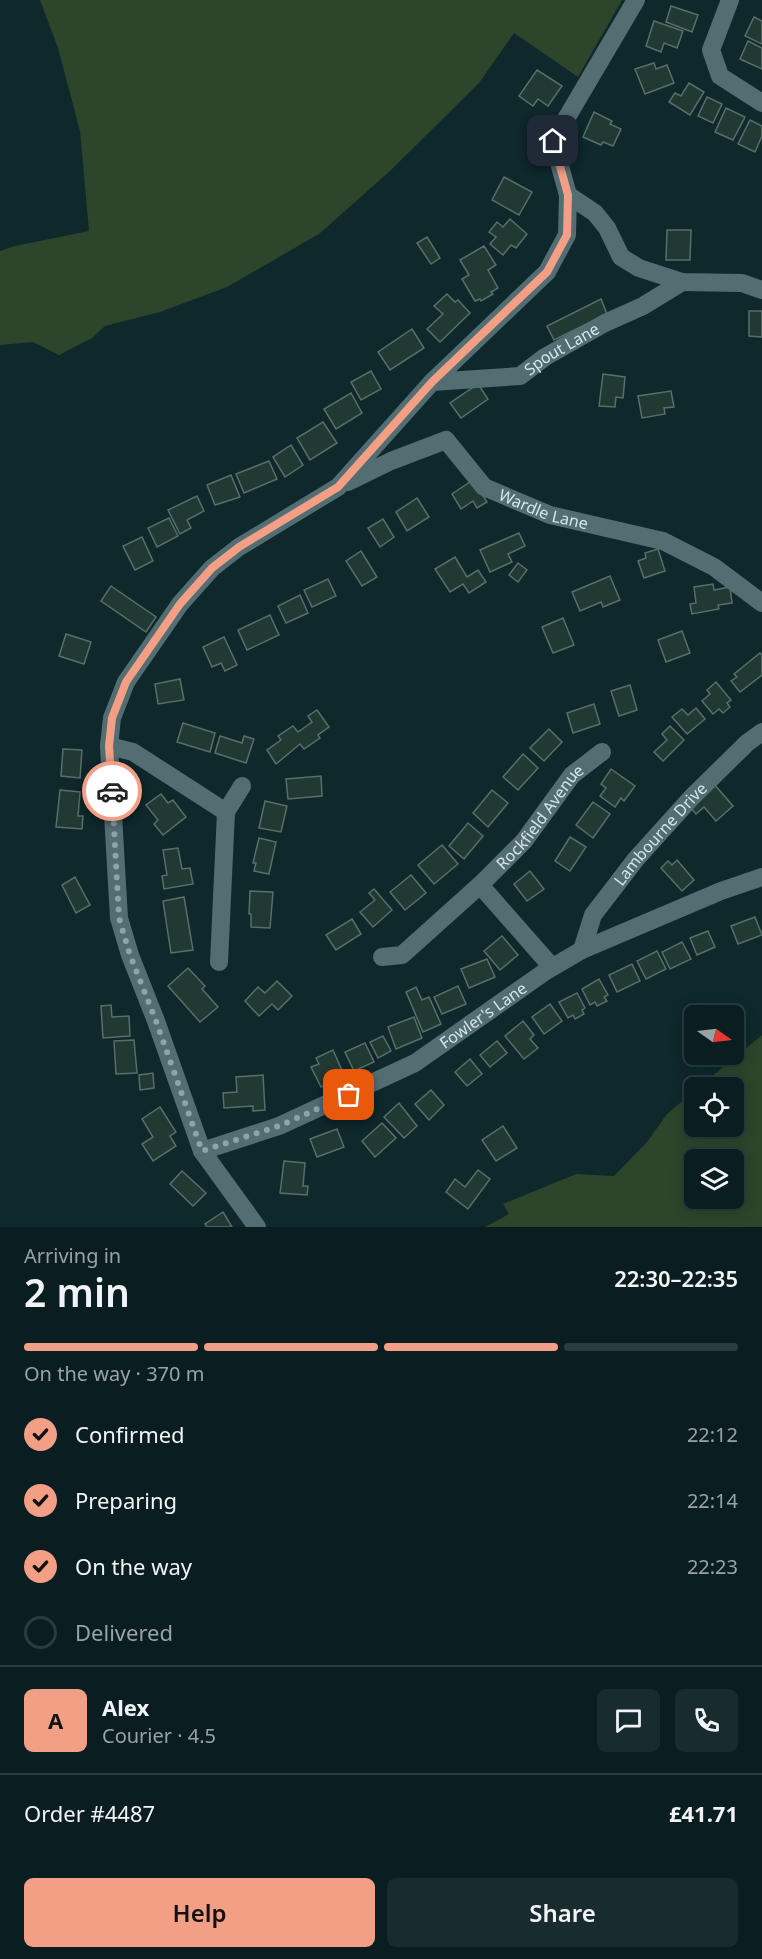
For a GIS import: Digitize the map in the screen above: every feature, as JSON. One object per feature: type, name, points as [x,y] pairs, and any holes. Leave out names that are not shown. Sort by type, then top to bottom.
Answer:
[{"type":"street","points":[[257,1227],[202,1151],[130,955],[119,918],[109,746],[112,718],[126,682],[180,604],[212,568],[239,547],[338,487],[432,382],[547,272],[567,235],[568,195],[553,141],[636,0]]},
{"type":"street","points":[[730,0],[711,50],[720,76],[762,103]]},
{"type":"street","points":[[568,195],[595,213],[607,228],[621,257],[639,268],[682,282],[742,284],[762,290]]},
{"type":"street","name":"Spout Lane","points":[[432,382],[520,376],[544,357],[605,323],[643,306],[682,282]]},
{"type":"street","name":"Wardle Lane","points":[[338,487],[391,461],[446,440],[484,487],[550,515],[663,541],[714,567],[762,603]]},
{"type":"street","name":"Lambourne Drive","points":[[582,950],[592,915],[636,859],[692,797],[747,743],[762,732]]},
{"type":"street","points":[[109,746],[133,752],[226,812]]},
{"type":"street","name":"Rockfield Avenue","points":[[382,957],[402,954],[480,885],[524,841],[572,776],[602,752]]},
{"type":"street","points":[[219,963],[226,812],[242,786]]},
{"type":"street","name":"Fowler's Lane","points":[[202,1151],[279,1126],[416,1063],[552,968],[582,950],[721,891],[762,877]]},
{"type":"street","points":[[480,885],[552,968]]},
{"type":"green space","points":[[40,0],[622,0],[578,77],[514,33],[479,83],[390,171],[319,234],[227,287],[160,312],[105,326],[92,338],[59,355],[33,342],[0,345],[0,251],[89,231],[80,131],[58,48]]},
{"type":"green space","points":[[762,1035],[762,1227],[485,1227],[509,1214],[503,1204],[576,1174],[614,1176],[647,1142],[667,1114],[684,1100],[684,1137],[744,1137],[744,1077],[711,1077],[726,1065],[744,1065],[744,1050]]},
{"type":"building","points":[[671,6],[698,15],[692,32],[666,22]]},
{"type":"building","points":[[754,17],[762,21],[762,44],[745,36]]},
{"type":"building","points":[[654,21],[683,31],[677,48],[664,43],[661,52],[646,46]]},
{"type":"building","points":[[748,41],[762,48],[762,69],[740,59]]},
{"type":"building","points":[[654,63],[656,69],[667,65],[674,83],[645,94],[635,69]]},
{"type":"building","points":[[537,70],[562,86],[548,106],[538,99],[533,106],[519,96]]},
{"type":"building","points":[[689,83],[704,92],[690,115],[669,102],[675,93],[681,96]]},
{"type":"building","points":[[707,97],[722,104],[713,123],[698,116]]},
{"type":"building","points":[[726,108],[745,117],[733,140],[715,132]]},
{"type":"building","points":[[594,112],[612,121],[610,124],[621,129],[613,146],[603,142],[601,145],[583,137]]},
{"type":"building","points":[[750,120],[762,126],[762,136],[755,152],[738,144]]},
{"type":"building","points":[[504,177],[532,192],[519,215],[492,200]]},
{"type":"building","points":[[510,219],[527,234],[516,248],[511,245],[503,255],[490,244],[496,237],[489,232],[497,222],[503,227]]},
{"type":"building","points":[[667,230],[691,230],[690,260],[666,260]]},
{"type":"building","points":[[427,237],[440,258],[431,264],[417,243]]},
{"type":"building","points":[[484,246],[496,265],[488,270],[498,288],[481,301],[480,299],[475,301],[462,279],[469,275],[460,260]]},
{"type":"building","points":[[447,294],[455,302],[458,300],[470,313],[440,342],[427,329],[443,314],[434,306]]},
{"type":"building","points":[[601,299],[607,314],[554,340],[547,326]]},
{"type":"building","points":[[749,311],[762,311],[762,337],[749,336]]},
{"type":"building","points":[[412,329],[424,348],[390,370],[378,352]]},
{"type":"building","points":[[371,371],[381,389],[361,400],[351,382]]},
{"type":"building","points":[[603,374],[625,377],[623,398],[616,397],[615,407],[599,406]]},
{"type":"building","points":[[478,384],[488,399],[461,418],[450,403]]},
{"type":"building","points":[[671,391],[674,407],[664,408],[665,414],[642,418],[638,396]]},
{"type":"building","points":[[351,393],[362,413],[336,429],[324,409]]},
{"type":"building","points":[[323,422],[337,443],[310,460],[297,438]]},
{"type":"building","points":[[291,445],[303,465],[285,477],[273,457]]},
{"type":"building","points":[[269,461],[277,479],[244,493],[236,474]]},
{"type":"building","points":[[231,475],[240,497],[215,505],[207,485]]},
{"type":"building","points":[[473,480],[487,502],[477,508],[473,501],[461,509],[452,494]]},
{"type":"building","points":[[197,496],[204,511],[187,520],[191,528],[180,534],[168,510]]},
{"type":"building","points":[[417,498],[429,517],[407,531],[396,512]]},
{"type":"building","points":[[169,518],[178,536],[157,547],[148,528]]},
{"type":"building","points":[[383,519],[394,537],[380,547],[368,528]]},
{"type":"building","points":[[519,533],[525,546],[508,554],[512,562],[490,572],[480,550]]},
{"type":"building","points":[[142,537],[153,561],[135,570],[123,546]]},
{"type":"building","points":[[658,549],[665,571],[644,578],[638,561],[646,558],[645,553]]},
{"type":"building","points":[[361,551],[377,577],[362,586],[346,561]]},
{"type":"building","points":[[455,557],[467,577],[478,570],[486,582],[469,593],[463,584],[450,592],[435,569]]},
{"type":"building","points":[[518,563],[527,570],[518,582],[509,575]]},
{"type":"building","points":[[610,576],[620,600],[603,607],[601,602],[580,611],[572,592]]},
{"type":"building","points":[[328,579],[336,596],[312,607],[304,590]]},
{"type":"building","points":[[713,584],[714,590],[730,587],[732,603],[718,605],[719,609],[692,614],[690,604],[696,603],[694,587]]},
{"type":"building","points":[[111,586],[156,617],[146,632],[101,601]]},
{"type":"building","points":[[300,595],[308,613],[286,623],[278,606]]},
{"type":"building","points":[[270,615],[279,635],[247,650],[238,630]]},
{"type":"building","points":[[563,618],[574,645],[553,653],[542,627]]},
{"type":"building","points":[[682,631],[690,653],[666,662],[658,640]]},
{"type":"building","points":[[66,634],[91,642],[84,664],[59,656]]},
{"type":"building","points":[[224,637],[237,665],[225,671],[221,663],[212,667],[203,647]]},
{"type":"building","points":[[760,653],[762,655],[762,675],[740,692],[731,681],[737,677],[734,674]]},
{"type":"building","points":[[180,679],[184,700],[158,704],[155,684]]},
{"type":"building","points":[[716,682],[731,700],[727,703],[730,707],[723,713],[719,709],[713,714],[702,701],[710,694],[707,690]]},
{"type":"building","points":[[630,685],[637,710],[619,716],[611,691]]},
{"type":"building","points":[[594,704],[600,724],[573,733],[567,713]]},
{"type":"building","points":[[696,708],[705,719],[687,734],[672,717],[682,709],[688,715]]},
{"type":"building","points":[[317,710],[329,727],[318,735],[320,738],[304,749],[300,744],[276,764],[267,750],[281,740],[278,736],[293,726],[298,732],[312,722],[308,716]]},
{"type":"building","points":[[183,723],[215,733],[210,752],[177,742]]},
{"type":"building","points":[[670,726],[684,740],[663,761],[654,752],[667,740],[662,734]]},
{"type":"building","points":[[549,729],[562,742],[544,761],[530,748]]},
{"type":"building","points":[[220,736],[242,743],[244,736],[254,739],[246,763],[215,753]]},
{"type":"building","points":[[63,749],[82,750],[80,778],[61,776]]},
{"type":"building","points":[[523,754],[538,768],[518,790],[503,777]]},
{"type":"building","points":[[611,769],[635,786],[624,801],[621,798],[615,807],[600,796],[606,788],[601,784]]},
{"type":"building","points":[[321,776],[322,796],[288,799],[286,779]]},
{"type":"building","points":[[714,784],[733,806],[716,821],[704,807],[696,814],[689,806]]},
{"type":"building","points":[[60,790],[80,792],[78,816],[83,816],[82,829],[56,827]]},
{"type":"building","points":[[492,790],[508,803],[488,827],[473,813]]},
{"type":"building","points":[[161,794],[168,803],[173,800],[186,817],[163,835],[154,824],[158,820],[146,805]]},
{"type":"building","points":[[265,801],[287,806],[281,832],[259,828]]},
{"type":"building","points":[[593,802],[610,814],[593,838],[576,825]]},
{"type":"building","points":[[468,823],[483,836],[464,859],[449,846]]},
{"type":"building","points":[[570,837],[586,847],[570,871],[555,861]]},
{"type":"building","points":[[259,838],[276,842],[269,874],[254,871],[256,863],[253,863]]},
{"type":"building","points":[[442,845],[458,864],[434,884],[418,865]]},
{"type":"building","points":[[178,848],[182,869],[190,868],[193,884],[164,889],[162,876],[167,875],[163,850]]},
{"type":"building","points":[[677,860],[694,880],[682,891],[661,868],[668,861],[672,865]]},
{"type":"building","points":[[530,871],[544,889],[527,901],[514,884]]},
{"type":"building","points":[[411,875],[426,893],[405,910],[390,892]]},
{"type":"building","points":[[75,877],[90,905],[76,913],[62,885]]},
{"type":"building","points":[[374,889],[392,910],[373,927],[360,912],[375,900],[369,893]]},
{"type":"building","points":[[250,891],[273,892],[270,928],[251,927]]},
{"type":"building","points":[[184,897],[193,950],[171,953],[163,901]]},
{"type":"building","points":[[755,917],[762,935],[738,944],[731,926]]},
{"type":"building","points":[[352,919],[361,934],[336,950],[326,935]]},
{"type":"building","points":[[708,931],[715,947],[697,955],[690,938]]},
{"type":"building","points":[[502,936],[518,955],[500,970],[484,951]]},
{"type":"building","points":[[682,942],[691,959],[670,969],[662,952]]},
{"type":"building","points":[[657,951],[666,969],[646,979],[637,961]]},
{"type":"building","points":[[487,959],[495,977],[469,988],[461,969]]},
{"type":"building","points":[[632,964],[640,981],[617,992],[609,975]]},
{"type":"building","points":[[188,968],[205,986],[202,989],[218,1007],[200,1022],[168,986]]},
{"type":"building","points":[[599,979],[608,995],[604,997],[607,1001],[597,1006],[595,1002],[590,1005],[582,989]]},
{"type":"building","points":[[277,981],[292,996],[278,1010],[272,1004],[259,1016],[245,1001],[258,987],[265,993]]},
{"type":"building","points":[[458,986],[466,1004],[442,1014],[434,997]]},
{"type":"building","points":[[416,987],[422,1000],[429,997],[441,1024],[423,1032],[406,992]]},
{"type":"building","points":[[577,993],[585,1008],[582,1010],[584,1014],[575,1019],[573,1015],[568,1018],[559,1002]]},
{"type":"building","points":[[550,1004],[562,1021],[544,1034],[532,1017]]},
{"type":"building","points":[[111,1005],[112,1017],[129,1016],[130,1036],[103,1038],[101,1006]]},
{"type":"building","points":[[414,1017],[422,1038],[396,1049],[388,1027]]},
{"type":"building","points":[[523,1021],[534,1035],[530,1039],[538,1048],[524,1059],[505,1036]]},
{"type":"building","points":[[383,1036],[391,1051],[378,1058],[370,1042]]},
{"type":"building","points":[[134,1040],[137,1073],[116,1074],[114,1041]]},
{"type":"building","points":[[497,1041],[507,1053],[490,1067],[480,1055]]},
{"type":"building","points":[[365,1043],[374,1062],[354,1071],[345,1052]]},
{"type":"building","points":[[333,1050],[344,1075],[321,1087],[311,1067],[319,1064],[316,1058]]},
{"type":"building","points":[[470,1059],[482,1074],[467,1086],[455,1072]]},
{"type":"building","points":[[153,1073],[154,1088],[140,1090],[139,1075]]},
{"type":"building","points":[[263,1075],[265,1110],[253,1111],[253,1106],[224,1108],[223,1093],[237,1092],[236,1077]]},
{"type":"building","points":[[431,1090],[444,1105],[429,1120],[415,1104]]},
{"type":"building","points":[[399,1103],[417,1126],[404,1138],[384,1117]]},
{"type":"building","points":[[160,1107],[176,1132],[170,1136],[176,1146],[153,1161],[142,1144],[153,1137],[142,1119]]},
{"type":"building","points":[[382,1123],[396,1138],[375,1157],[362,1141]]},
{"type":"building","points":[[503,1126],[517,1148],[496,1161],[482,1140]]},
{"type":"building","points":[[337,1129],[344,1147],[317,1157],[310,1139]]},
{"type":"building","points":[[284,1161],[305,1163],[303,1186],[308,1186],[307,1195],[280,1193]]},
{"type":"building","points":[[478,1170],[490,1179],[468,1209],[446,1192],[455,1179],[465,1187]]},
{"type":"building","points":[[182,1171],[206,1193],[193,1206],[170,1184]]},
{"type":"building","points":[[223,1212],[232,1227],[207,1227],[205,1224]]},
{"type":"way so far","points":[[112,791],[119,918],[130,955],[202,1151],[279,1126],[349,1095]]},
{"type":"route","points":[[112,791],[109,746],[112,718],[126,682],[180,604],[212,568],[239,547],[338,487],[432,382],[547,272],[567,235],[568,195],[553,141]]}]
